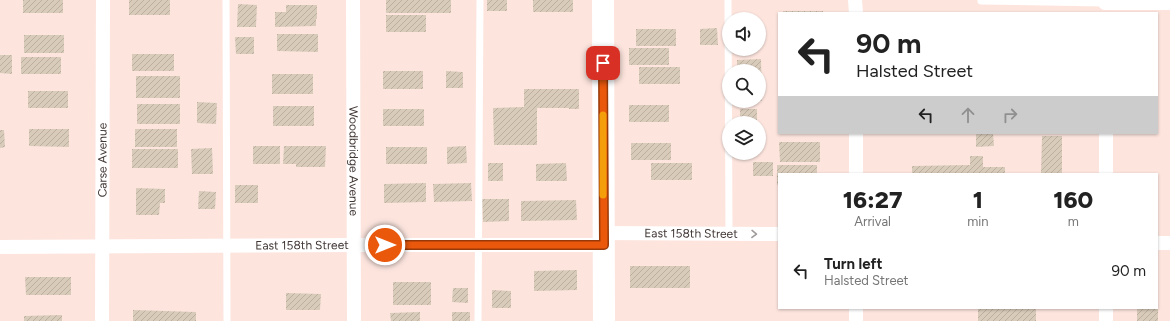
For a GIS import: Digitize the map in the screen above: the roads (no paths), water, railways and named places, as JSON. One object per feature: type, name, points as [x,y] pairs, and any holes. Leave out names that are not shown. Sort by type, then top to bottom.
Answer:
[{"type":"main road","points":[[602,0],[604,321]]},
{"type":"street","name":"Carse Avenue","points":[[102,321],[103,0]]},
{"type":"street","name":"Woodbridge Avenue","points":[[353,0],[354,321]]},
{"type":"street","points":[[856,0],[856,12]]},
{"type":"street","points":[[1105,5],[1170,3]]},
{"type":"street","points":[[856,134],[856,173]]},
{"type":"street","points":[[1106,134],[1106,173]]},
{"type":"street","name":"East 158th Street","points":[[0,247],[478,245],[729,234],[778,234]]},
{"type":"street","points":[[1158,243],[1170,243]]},
{"type":"street","points":[[856,309],[856,321]]},
{"type":"street","points":[[1106,309],[1106,321]]},
{"type":"lane","points":[[226,0],[227,321]]},
{"type":"lane","points":[[478,321],[480,0]]},
{"type":"lane","points":[[728,0],[729,234]]},
{"type":"lane","points":[[981,0],[1105,5]]}]
